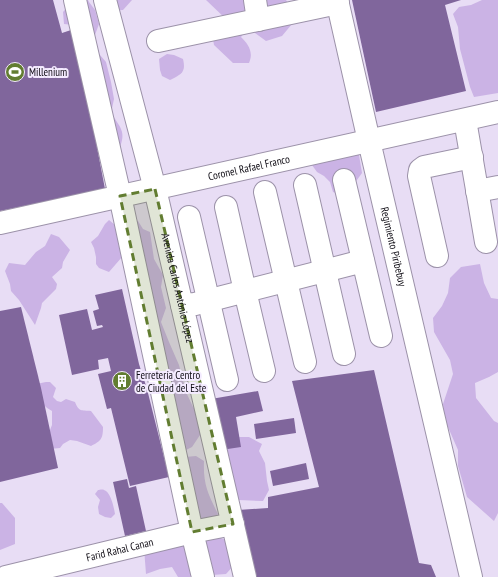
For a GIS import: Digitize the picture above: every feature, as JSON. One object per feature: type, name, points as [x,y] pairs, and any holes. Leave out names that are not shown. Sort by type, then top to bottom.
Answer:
[{"type":"street","points":[[75,0],[120,196],[203,577]]},
{"type":"street","name":"Avenida Carlos António López","points":[[105,0],[155,189],[234,524],[245,577]]},
{"type":"street","points":[[158,41],[256,10],[337,2]]},
{"type":"street","name":"Regimiento Piribebuy","points":[[337,2],[471,577]]},
{"type":"street","name":"Coronel Rafael Franco","points":[[0,223],[498,112]]},
{"type":"street","points":[[465,120],[472,157],[488,189],[486,242]]},
{"type":"street","points":[[437,256],[419,176],[420,170],[424,166],[472,157]]},
{"type":"street","points":[[344,180],[381,336]]},
{"type":"street","points":[[305,185],[344,354]]},
{"type":"street","points":[[264,192],[305,362]]},
{"type":"street","points":[[226,207],[264,371]]},
{"type":"street","points":[[189,217],[227,380]]},
{"type":"street","points":[[182,305],[195,304],[363,261]]},
{"type":"street","name":"Farid Rahal Canan","points":[[6,577],[192,532],[234,524]]},
{"type":"highlighted area","points":[[155,189],[233,524],[192,532],[120,196]]},
{"type":"shaded area","points":[[68,0],[88,0],[95,10],[99,24],[92,43],[106,62],[114,99],[111,113],[120,126],[122,134],[119,149],[74,25],[64,24],[63,12],[70,4]]},
{"type":"shaded area","points":[[96,0],[132,0],[123,10],[106,11]]},
{"type":"shaded area","points":[[206,0],[286,0],[293,11],[292,24],[282,36],[266,41],[248,28],[241,37],[248,45],[251,52],[249,63],[233,63],[214,45],[213,39],[227,20]]},
{"type":"shaded area","points":[[482,0],[498,0],[498,93],[474,97],[460,49],[458,27],[453,14],[459,7],[471,5]]},
{"type":"shaded area","points":[[167,54],[183,59],[184,63],[182,72],[170,80],[162,76],[160,70],[159,59]]},
{"type":"shaded area","points":[[354,151],[359,155],[362,173],[354,184],[341,195],[333,192],[330,182],[317,172],[312,165],[304,165]]},
{"type":"shaded area","points":[[109,220],[115,225],[132,220],[138,221],[143,229],[150,232],[154,259],[163,275],[161,287],[166,308],[161,322],[179,365],[186,392],[193,407],[198,413],[203,426],[200,435],[192,447],[182,452],[145,373],[143,339],[138,332],[133,311],[134,304],[119,237],[118,243],[122,257],[109,272],[99,268],[96,264],[94,248],[91,242],[98,236]]},
{"type":"shaded area","points":[[51,234],[59,237],[70,250],[63,262],[62,268],[52,277],[57,284],[56,289],[42,303],[35,325],[19,300],[11,291],[5,271],[9,263],[25,265],[36,252],[45,246]]},
{"type":"shaded area","points":[[480,264],[484,283],[491,298],[498,299],[498,372],[475,383],[476,398],[494,421],[498,423],[498,513],[494,521],[467,497],[458,466],[458,450],[444,418],[443,404],[453,374],[450,360],[434,332],[433,318],[442,306],[448,293],[450,278],[461,267]]},
{"type":"shaded area","points":[[50,382],[56,388],[53,397],[57,401],[61,402],[66,399],[75,402],[81,410],[91,411],[103,427],[102,437],[97,443],[91,446],[70,440],[63,444],[60,448],[50,449],[48,435],[52,425],[52,411],[41,403],[37,393],[36,384]]},
{"type":"shaded area","points":[[235,437],[249,437],[262,444],[259,451],[265,463],[269,490],[263,501],[239,500],[234,498],[227,457],[227,446]]},
{"type":"shaded area","points":[[196,456],[204,461],[204,476],[207,489],[218,514],[212,521],[184,522],[185,457]]},
{"type":"shaded area","points":[[98,490],[106,491],[109,494],[115,514],[111,518],[99,514],[98,507],[100,500],[95,494]]},
{"type":"shaded area","points":[[0,503],[2,503],[15,518],[15,544],[0,550]]},
{"type":"shaded area","points":[[212,535],[232,542],[235,564],[226,574],[212,575],[199,544]]},
{"type":"shaded area","points":[[189,539],[196,558],[190,577],[178,577],[172,567],[146,574],[144,548]]},
{"type":"building","points":[[0,0],[53,0],[62,33],[71,30],[83,74],[105,189],[0,211]]},
{"type":"building","points":[[352,0],[461,0],[445,5],[466,91],[376,112]]},
{"type":"building","points":[[122,289],[139,364],[147,389],[169,477],[130,486],[111,408],[107,409],[98,374],[111,371],[108,358],[98,360],[99,369],[72,375],[59,315],[87,309],[92,330],[103,327],[102,325],[97,326],[93,311],[99,309],[95,295]]},
{"type":"building","points":[[21,307],[41,388],[58,468],[0,482],[0,311]]},
{"type":"building","points":[[374,370],[419,563],[431,565],[436,577],[252,577],[238,510],[268,508],[268,497],[319,487],[292,381]]},
{"type":"building","points":[[258,391],[263,411],[236,417],[241,447],[221,450],[211,399]]},
{"type":"building","points":[[294,418],[296,433],[256,439],[254,424]]},
{"type":"building","points":[[306,463],[309,479],[273,486],[270,471]]},
{"type":"building","points":[[127,479],[129,488],[136,486],[146,531],[125,536],[113,482]]},
{"type":"place","name":"Millenium","points":[[15,72]]},
{"type":"place","name":"Ferretería Centro de Ciudad del Este","points":[[122,381]]}]
